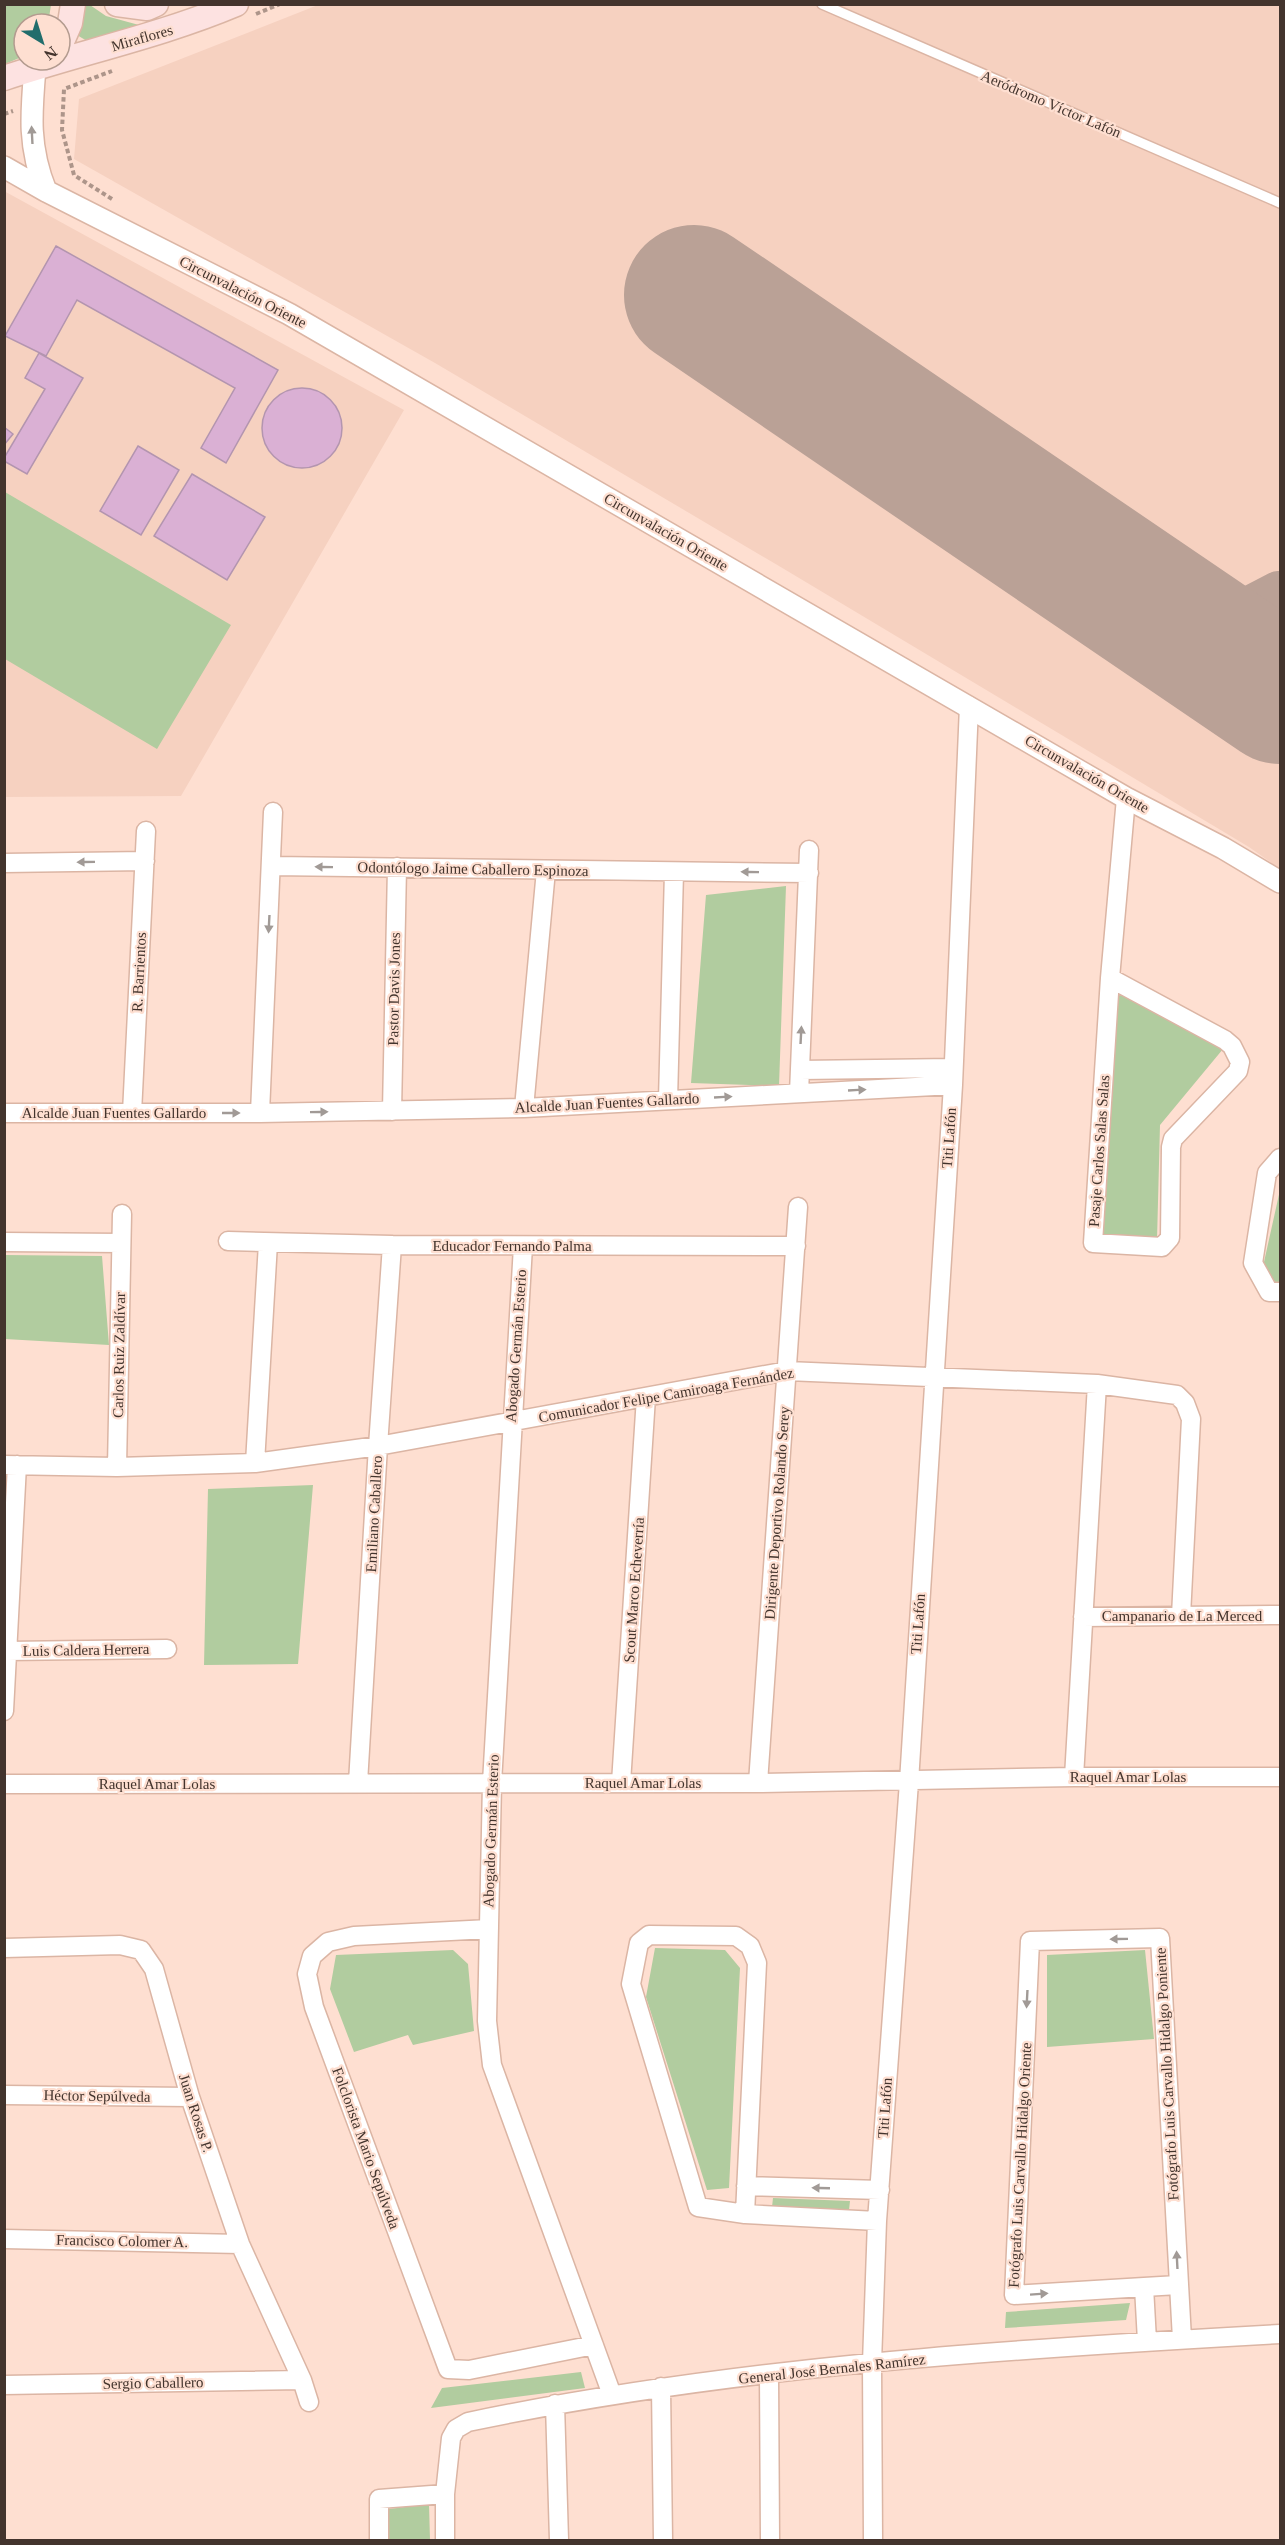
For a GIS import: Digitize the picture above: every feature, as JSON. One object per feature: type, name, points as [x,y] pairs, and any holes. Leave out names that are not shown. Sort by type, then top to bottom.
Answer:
[{"type":"main road","name":"Miraflores","points":[[117,4],[147,8],[156,4]]},
{"type":"main road","name":"Miraflores","points":[[72,54],[176,28],[236,4]]},
{"type":"main road","name":"Miraflores","points":[[4,78],[18,72]]},
{"type":"street","points":[[44,72],[31,135],[38,171],[46,191]]},
{"type":"street","name":"Circunvalación Oriente","points":[[4,167],[46,191],[289,314],[1126,798],[1223,848],[1281,882]]},
{"type":"street","name":"Titi Lafón","points":[[873,2541],[873,2363],[877,2221],[909,1782],[953,1076],[969,706]]},
{"type":"street","name":"Pasaje Carlos Salas Salas","points":[[1110,978],[1225,1040],[1232,1046],[1240,1062],[1238,1071],[1173,1139],[1170,1238],[1162,1247],[1093,1243],[1110,978],[1126,798]]},
{"type":"street","points":[[260,1113],[273,812]]},
{"type":"street","name":"R. Barrientos","points":[[132,1113],[146,831]]},
{"type":"street","points":[[799,1093],[810,850]]},
{"type":"street","points":[[4,863],[145,861]]},
{"type":"street","name":"Odontólogo Jaime Caballero Espinoza","points":[[272,866],[809,873]]},
{"type":"street","name":"Pastor Davis Jones","points":[[392,1111],[397,867]]},
{"type":"street","points":[[525,1108],[546,870]]},
{"type":"street","points":[[668,1100],[674,872]]},
{"type":"street","points":[[800,1070],[953,1076]]},
{"type":"street","name":"Alcalde Juan Fuentes Gallardo","points":[[4,1113],[260,1113],[525,1108],[799,1093],[953,1076]]},
{"type":"street","points":[[1281,1158],[1267,1173],[1253,1263],[1269,1292],[1281,1292]]},
{"type":"street","name":"Dirigente Deportivo Rolando Serey","points":[[758,1782],[798,1207]]},
{"type":"street","name":"Carlos Ruiz Zaldívar","points":[[117,1467],[122,1214]]},
{"type":"street","name":"Educador Fernando Palma","points":[[228,1240],[267,1243],[392,1245],[796,1246]]},
{"type":"street","points":[[4,1242],[121,1243]]},
{"type":"street","points":[[255,1463],[267,1243]]},
{"type":"street","name":"Emiliano Caballero","points":[[358,1783],[392,1245]]},
{"type":"street","name":"Abogado Germán Esterio","points":[[522,1246],[492,1783],[487,2021],[492,2065],[612,2395]]},
{"type":"street","name":"Comunicador Felipe Camiroaga Fernández","points":[[11,1465],[117,1467],[255,1463],[378,1446],[787,1371],[1097,1383],[1177,1395],[1185,1403],[1191,1419],[1181,1616]]},
{"type":"street","points":[[1074,1777],[1097,1383]]},
{"type":"street","name":"Scout Marco Echeverría","points":[[621,1783],[646,1397]]},
{"type":"street","points":[[4,1711],[11,1465]]},
{"type":"street","name":"Campanario de La Merced","points":[[1083,1617],[1281,1615]]},
{"type":"street","name":"Luis Caldera Herrera","points":[[6,1651],[167,1649]]},
{"type":"street","name":"Raquel Amar Lolas","points":[[4,1784],[909,1782],[1074,1777],[1281,1777]]},
{"type":"street","name":"Folclorista Mario Sepúlveda","points":[[489,1929],[354,1936],[328,1942],[312,1956],[307,1974],[314,2007],[448,2369],[469,2370],[594,2345]]},
{"type":"street","points":[[745,2214],[757,1963],[750,1946],[736,1936],[649,1935],[639,1943],[631,1984],[698,2207],[745,2214],[877,2221]]},
{"type":"street","name":"Fotógrafo Luis Carvallo Hidalgo Poniente","points":[[1030,1941],[1160,1938],[1182,2339]]},
{"type":"street","name":"Fotógrafo Luis Carvallo Hidalgo Oriente","points":[[1030,1941],[1014,2295],[1179,2286]]},
{"type":"street","name":"Juan Rosas P.","points":[[4,1948],[120,1945],[141,1950],[154,1968],[190,2097],[240,2244],[302,2380],[309,2402]]},
{"type":"street","name":"Héctor Sepúlveda","points":[[4,2095],[190,2097]]},
{"type":"street","points":[[746,2186],[880,2190]]},
{"type":"street","name":"Francisco Colomer A.","points":[[4,2239],[240,2244]]},
{"type":"street","points":[[1144,2287],[1147,2341]]},
{"type":"street","name":"General José Bernales Ramírez","points":[[445,2541],[445,2494],[451,2438],[461,2425],[555,2404],[661,2387],[873,2363],[1147,2341],[1281,2334]]},
{"type":"street","points":[[769,2375],[770,2541]]},
{"type":"street","name":"Sergio Caballero","points":[[4,2385],[302,2380]]},
{"type":"street","points":[[661,2387],[663,2541]]},
{"type":"street","points":[[555,2404],[559,2541]]},
{"type":"street","points":[[379,2541],[379,2499],[445,2494]]},
{"type":"lane","name":"Aeródromo Víctor Lafón","points":[[822,4],[1281,203]]},
{"type":"path","points":[[116,202],[74,175],[62,130],[64,89],[117,69]]},
{"type":"shaded area","points":[[318,5],[1280,5],[1280,869],[1249,847],[435,363],[74,159],[79,99]]},
{"type":"shaded area","points":[[4,191],[404,410],[181,796],[5,797]]},
{"type":"green space","points":[[4,5],[51,5],[50,12],[12,12],[12,61],[5,64]]},
{"type":"green space","points":[[85,5],[90,5],[106,16],[139,25],[87,41],[77,35]]},
{"type":"green space","points":[[5,492],[231,625],[157,749],[5,659]]},
{"type":"green space","points":[[786,886],[779,1086],[691,1083],[706,895]]},
{"type":"green space","points":[[1114,991],[1223,1049],[1160,1125],[1157,1240],[1102,1235]]},
{"type":"green space","points":[[1280,1190],[1280,1282],[1274,1282],[1262,1271]]},
{"type":"green space","points":[[5,1255],[102,1256],[109,1345],[5,1339]]},
{"type":"green space","points":[[313,1485],[298,1664],[204,1665],[208,1489]]},
{"type":"green space","points":[[655,1948],[725,1950],[740,1968],[729,2188],[707,2190],[646,1997]]},
{"type":"green space","points":[[453,1950],[468,1964],[474,2031],[413,2045],[408,2035],[354,2052],[330,1989],[336,1955]]},
{"type":"green space","points":[[1145,1950],[1154,2039],[1047,2047],[1047,1955]]},
{"type":"green space","points":[[773,2198],[850,2201],[849,2210],[772,2207]]},
{"type":"green space","points":[[1130,2303],[1126,2320],[1005,2328],[1006,2312]]},
{"type":"green space","points":[[581,2372],[585,2388],[431,2408],[442,2388]]},
{"type":"green space","points":[[429,2504],[430,2540],[389,2540],[389,2509]]},
{"type":"building","points":[[56,246],[278,370],[226,463],[201,448],[235,388],[77,300],[46,356],[5,336]]},
{"type":"building","points":[[39,353],[83,378],[27,474],[4,461],[4,458],[45,389],[25,378]]},
{"type":"building","points":[[302,388],[317,391],[330,400],[339,413],[342,428],[339,443],[330,456],[317,465],[302,468],[287,465],[274,456],[265,443],[262,428],[265,413],[274,400],[287,391]]},
{"type":"building","points":[[4,427],[13,434],[4,445]]},
{"type":"building","points":[[138,446],[179,470],[141,535],[100,511]]},
{"type":"building","points":[[192,474],[265,517],[227,580],[154,536]]},
{"type":"taxiway","points":[[1201,640],[1280,599]]},
{"type":"runway","points":[[694,295],[1280,694]]}]
